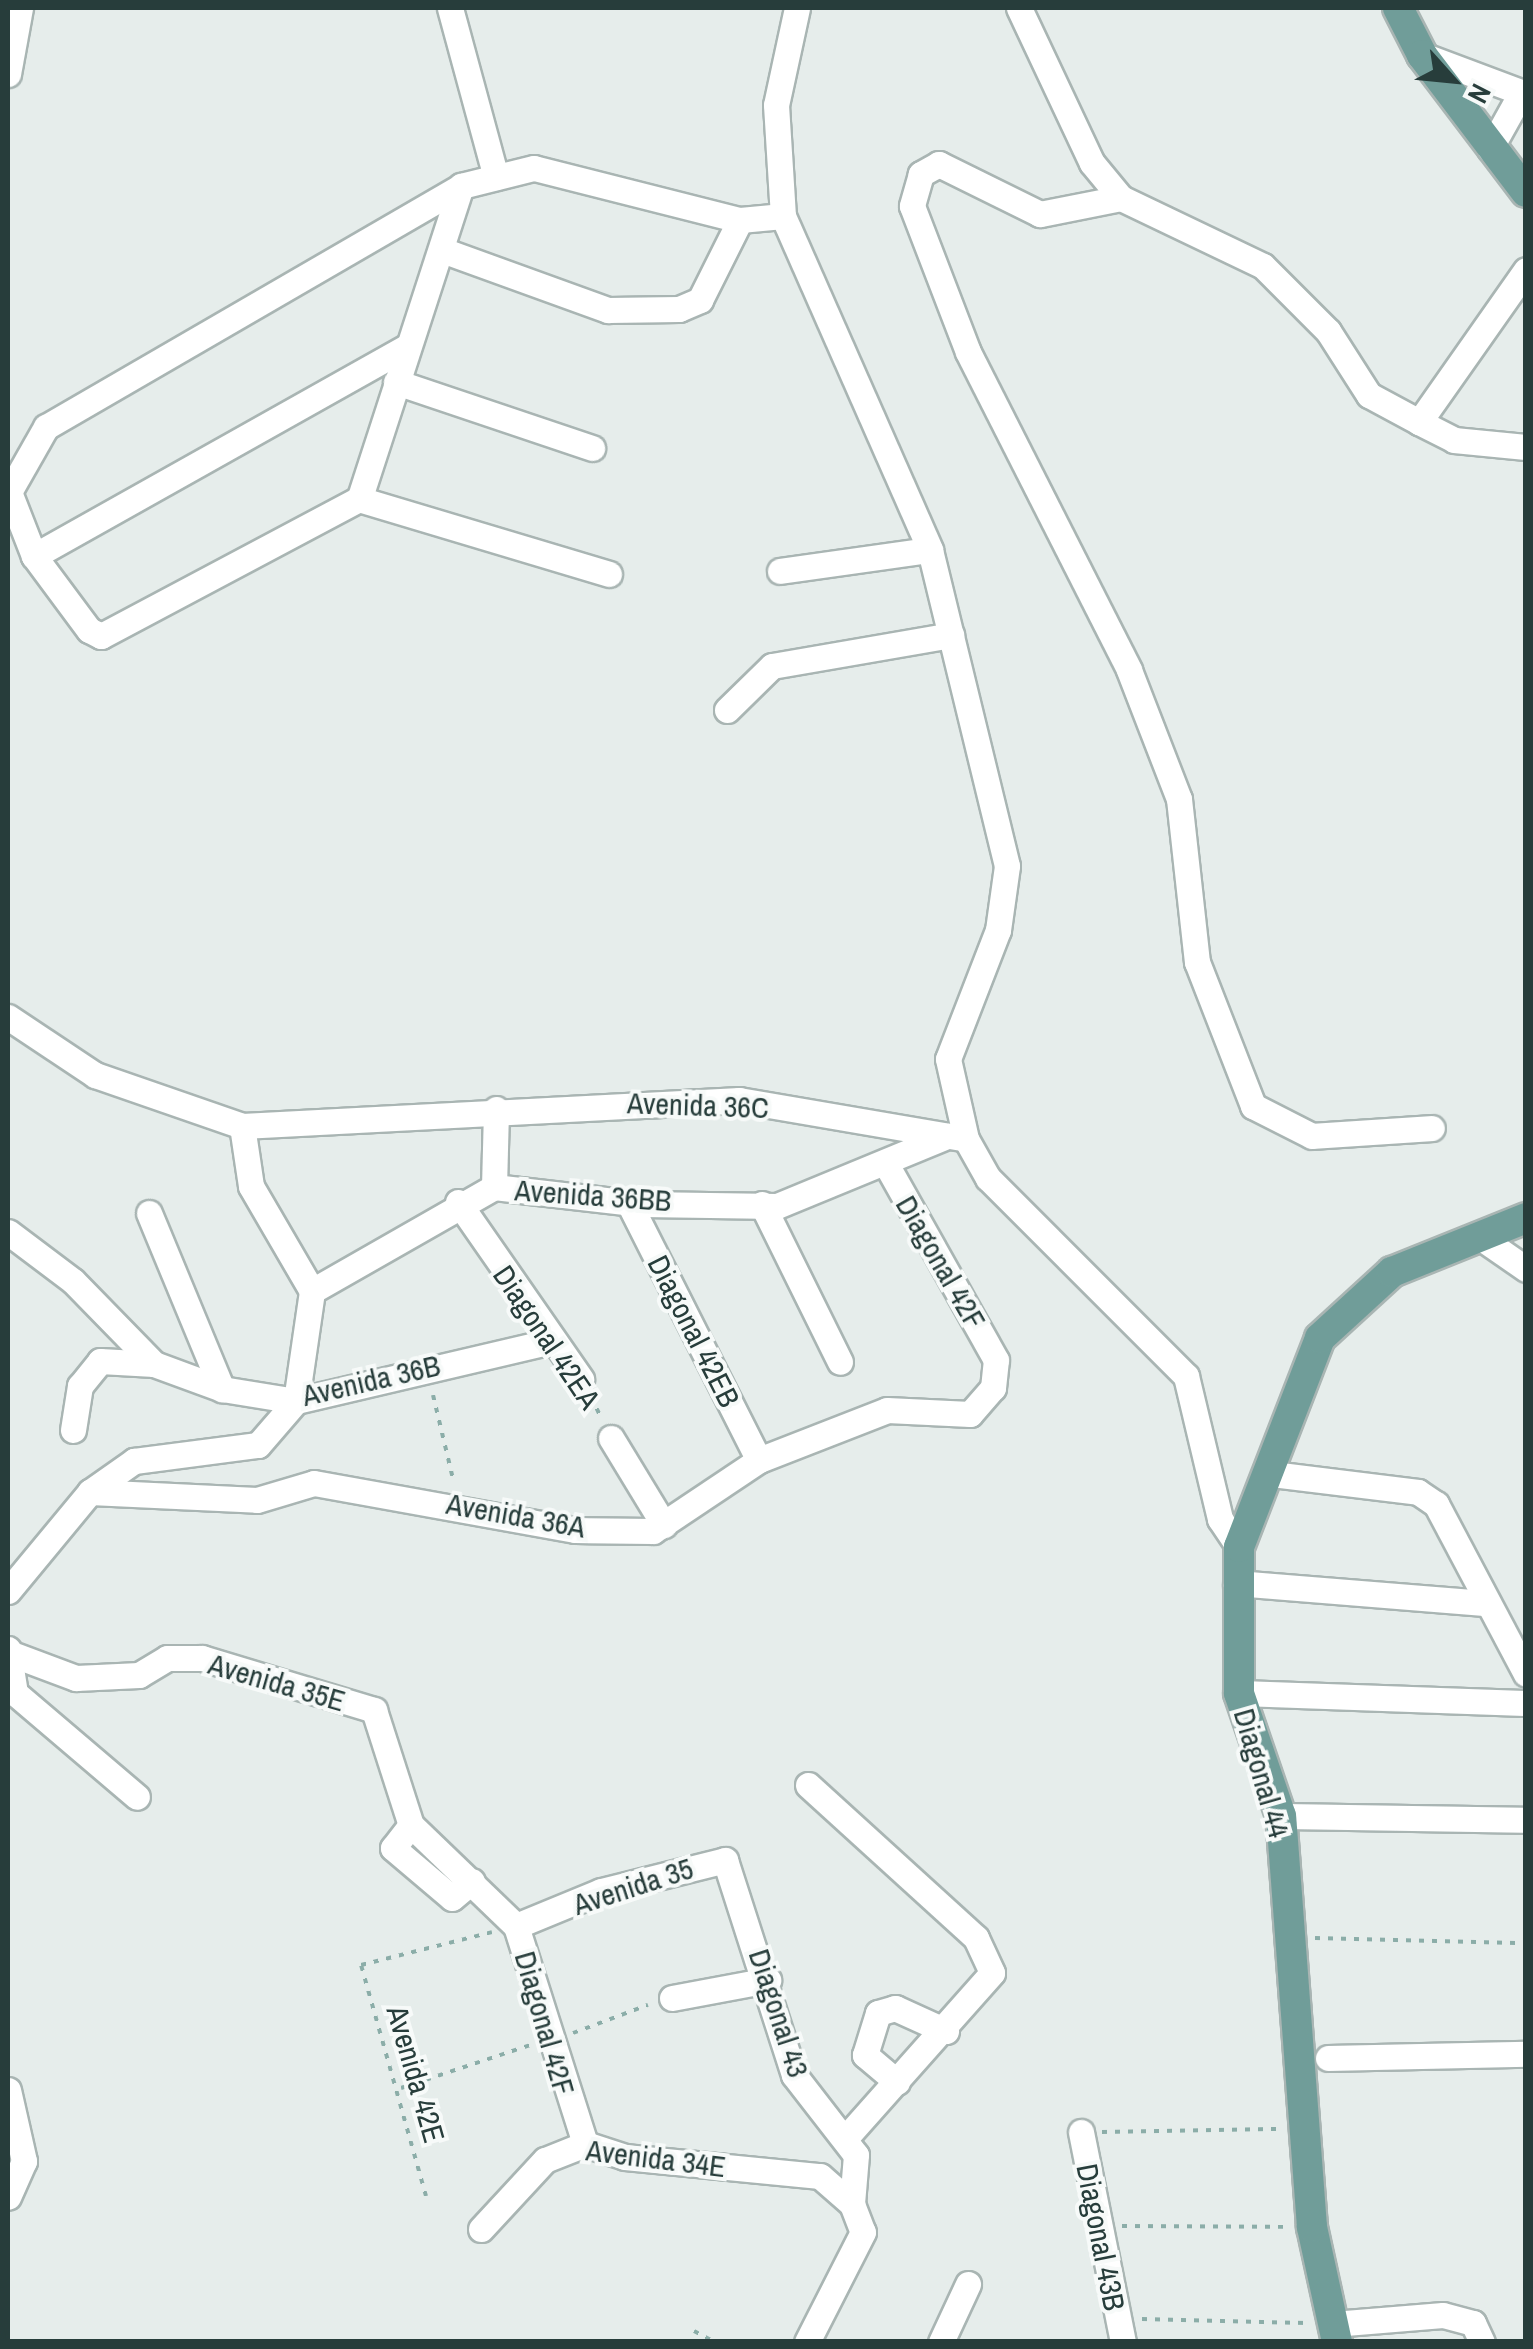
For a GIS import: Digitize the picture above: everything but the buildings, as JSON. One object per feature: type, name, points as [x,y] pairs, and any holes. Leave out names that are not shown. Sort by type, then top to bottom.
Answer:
[{"type":"main road","points":[[1398,8],[1422,55],[1526,192]]},
{"type":"main road","name":"Diagonal 44","points":[[1335,2333],[1312,2227],[1302,2129],[1295,1936],[1281,1816],[1239,1693],[1236,1583],[1240,1546],[1272,1474],[1320,1338],[1392,1272],[1526,1218]]},
{"type":"street","points":[[8,74],[20,8]]},
{"type":"street","points":[[450,8],[496,178]]},
{"type":"street","points":[[797,8],[776,105],[783,216],[930,550],[1007,866],[998,930],[948,1059],[957,1138],[988,1178],[1186,1376],[1220,1518],[1240,1546]]},
{"type":"street","points":[[1019,8],[1092,163],[1121,198],[1263,266],[1328,331],[1369,394],[1454,440],[1526,446]]},
{"type":"street","points":[[1422,55],[1523,94],[1490,149]]},
{"type":"street","points":[[1121,198],[1040,214],[940,164],[921,174],[912,206],[968,352],[1128,670],[1180,799],[1197,962],[1252,1106],[1312,1136],[1432,1128]]},
{"type":"street","points":[[461,186],[359,499],[101,636],[34,556],[8,492],[46,427],[461,186],[534,168],[601,178],[740,220],[783,216]]},
{"type":"street","points":[[442,250],[608,310],[679,309],[700,300],[740,220]]},
{"type":"street","points":[[1419,422],[1526,270]]},
{"type":"street","points":[[34,556],[407,347]]},
{"type":"street","points":[[396,382],[592,448]]},
{"type":"street","points":[[359,499],[609,574]]},
{"type":"street","points":[[780,571],[930,550]]},
{"type":"street","points":[[727,710],[772,666],[951,635]]},
{"type":"street","name":"Avenida 36C","points":[[8,1016],[95,1075],[242,1126],[496,1109],[739,1100],[957,1138]]},
{"type":"street","points":[[494,1187],[496,1109]]},
{"type":"street","points":[[8,1590],[90,1492],[134,1461],[258,1445],[296,1401],[312,1291],[251,1186],[242,1126]]},
{"type":"street","name":"Avenida 36BB","points":[[312,1291],[458,1202],[494,1187],[629,1203],[762,1204],[957,1138]]},
{"type":"street","name":"Diagonal 42F","points":[[758,1460],[887,1410],[970,1414],[993,1388],[996,1360],[886,1164]]},
{"type":"street","name":"Diagonal 42EA","points":[[458,1202],[548,1342],[581,1378]]},
{"type":"street","name":"Diagonal 42EB","points":[[629,1203],[758,1460]]},
{"type":"street","points":[[762,1204],[840,1362]]},
{"type":"street","points":[[149,1213],[222,1389]]},
{"type":"street","name":"Avenida 36B","points":[[8,1232],[73,1281],[154,1364],[222,1389],[296,1401],[426,1366],[548,1342]]},
{"type":"street","points":[[1480,1237],[1526,1269]]},
{"type":"street","points":[[74,1430],[80,1386],[100,1360],[154,1364]]},
{"type":"street","name":"Diagonal 42EA","points":[[610,1438],[664,1525]]},
{"type":"street","points":[[664,1525],[758,1460]]},
{"type":"street","points":[[1272,1474],[1418,1492],[1436,1504],[1526,1674]]},
{"type":"street","name":"Avenida 36A","points":[[90,1492],[257,1500],[314,1483],[460,1506],[576,1530],[664,1525]]},
{"type":"street","points":[[1236,1583],[1486,1603]]},
{"type":"street","points":[[8,1651],[15,1692],[137,1797]]},
{"type":"street","name":"Avenida 35E","points":[[8,1651],[76,1678],[139,1675],[167,1658],[202,1658],[374,1710]]},
{"type":"street","points":[[1239,1693],[1526,1703]]},
{"type":"street","name":"Diagonal 42F","points":[[374,1710],[410,1825],[516,1926],[585,2144]]},
{"type":"street","points":[[807,2342],[856,2261],[863,2232],[852,2204],[856,2155],[848,2135],[979,1996],[990,1954],[808,1785]]},
{"type":"street","points":[[1281,1816],[1526,1820]]},
{"type":"street","name":"Avenida 35","points":[[516,1926],[601,1891],[717,1859],[731,1866]]},
{"type":"street","name":"Diagonal 43","points":[[731,1866],[794,2076],[848,2135]]},
{"type":"street","points":[[672,1998],[768,1980]]},
{"type":"street","points":[[897,2082],[865,2055],[878,2013],[895,2008],[946,2031]]},
{"type":"street","points":[[1328,2058],[1461,2052],[1526,2054]]},
{"type":"street","points":[[8,2090],[24,2162],[8,2197]]},
{"type":"street","name":"Diagonal 43B","points":[[1081,2132],[1095,2226],[1120,2330]]},
{"type":"street","name":"Avenida 34E","points":[[481,2228],[545,2160],[585,2144],[625,2158],[820,2176],[852,2204]]},
{"type":"street","points":[[941,2342],[968,2284]]},
{"type":"street","points":[[1335,2333],[1394,2331],[1464,2318],[1482,2342]]},
{"type":"path","points":[[426,1366],[460,1506]]},
{"type":"path","name":"Diagonal 42EA","points":[[581,1378],[610,1438]]},
{"type":"path","name":"Avenida 42E","points":[[426,2196],[360,1965],[516,1926]]},
{"type":"path","points":[[1295,1936],[1400,1947],[1526,1943]]},
{"type":"path","points":[[1081,2132],[1302,2129]]},
{"type":"path","points":[[1095,2226],[1312,2227]]},
{"type":"path","points":[[1120,2330],[1335,2333]]},
{"type":"path","points":[[694,2331],[715,2342]]}]
